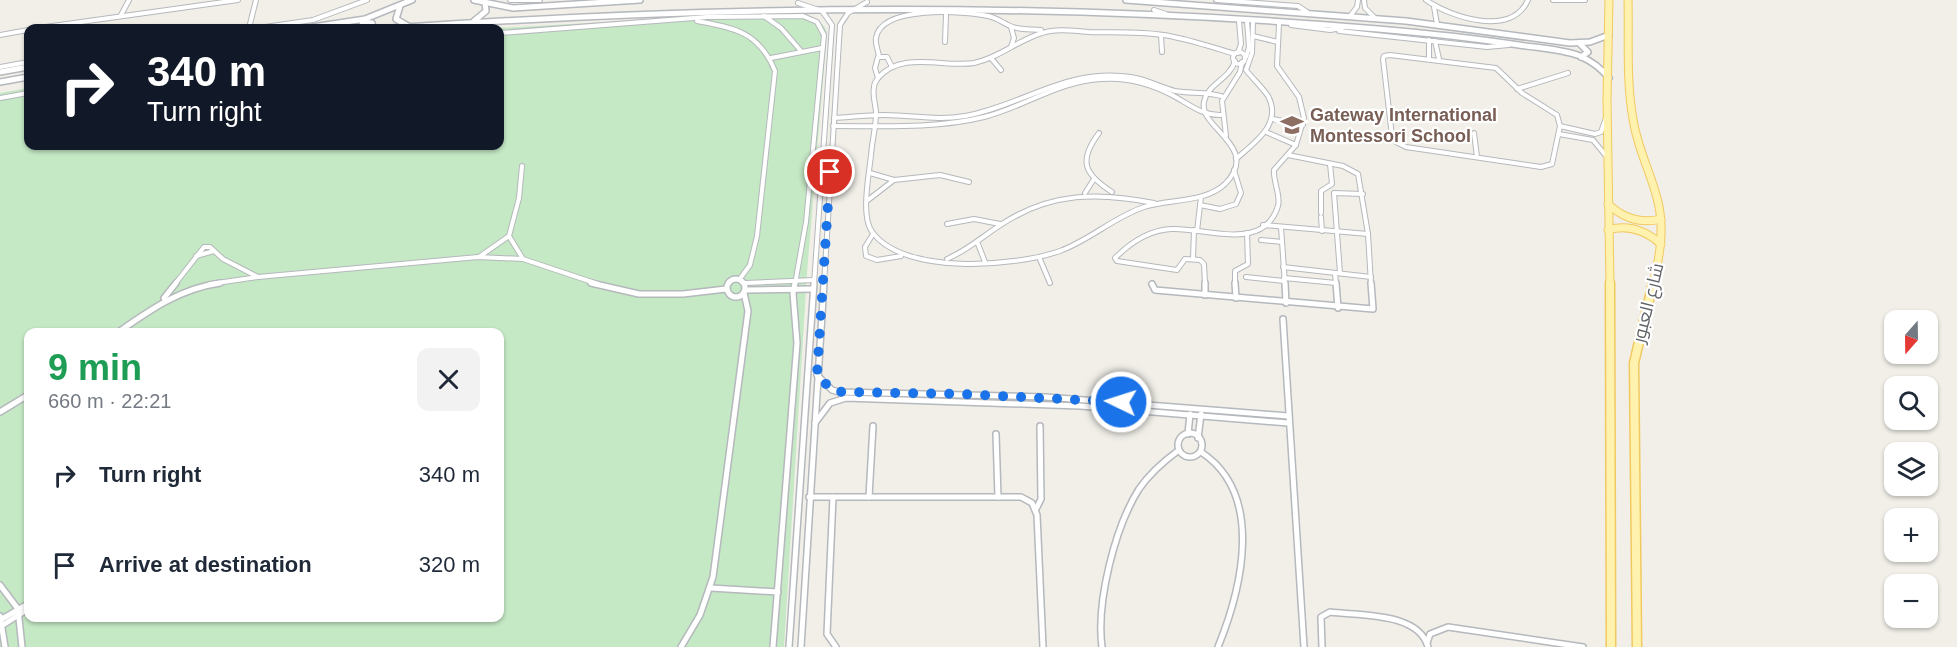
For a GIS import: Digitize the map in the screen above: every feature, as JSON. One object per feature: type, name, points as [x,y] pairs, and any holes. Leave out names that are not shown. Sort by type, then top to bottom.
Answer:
[{"type":"main road","name":"شارع العبور","points":[[1609,0],[1611,647]]},
{"type":"main road","name":"شارع العبور","points":[[1628,0],[1634,125],[1655,188],[1661,219],[1659,264],[1639,330],[1634,373],[1636,647]]},
{"type":"main road","points":[[1608,204],[1630,218],[1645,221],[1661,219]]},
{"type":"main road","points":[[1608,230],[1619,227],[1633,228],[1647,233],[1661,244]]},
{"type":"street","points":[[121,15],[129,0]]},
{"type":"street","points":[[74,24],[200,2],[238,0]]},
{"type":"street","points":[[250,24],[256,0]]},
{"type":"street","points":[[286,24],[314,20],[367,0]]},
{"type":"street","points":[[335,24],[357,21],[412,0]]},
{"type":"street","points":[[474,0],[508,7],[640,0]]},
{"type":"street","points":[[510,0],[540,0]]},
{"type":"street","points":[[1126,0],[1267,4],[1307,12],[1437,24],[1578,43],[1596,41],[1610,35]]},
{"type":"street","points":[[1132,0],[1136,5],[1133,9]]},
{"type":"street","points":[[1216,0],[1259,4]]},
{"type":"street","points":[[1350,16],[1357,7],[1358,0]]},
{"type":"street","points":[[1364,0],[1365,8],[1375,18]]},
{"type":"street","points":[[1426,0],[1434,7],[1458,16],[1507,21],[1518,17],[1526,9],[1530,0]]},
{"type":"street","points":[[1553,0],[1586,0]]},
{"type":"street","points":[[1153,1],[1150,6],[1154,10],[1178,16],[1279,24],[1487,47],[1512,44]]},
{"type":"street","points":[[437,24],[507,18],[825,2]]},
{"type":"street","points":[[848,2],[875,2]]},
{"type":"street","points":[[801,647],[840,26],[848,13],[867,2]]},
{"type":"street","points":[[403,3],[397,10],[396,19],[407,24]]},
{"type":"street","points":[[474,21],[486,10],[485,3]]},
{"type":"street","points":[[789,647],[832,25],[825,13],[814,7],[798,3]]},
{"type":"street","points":[[1010,3],[1154,10],[1359,26],[1512,44],[1581,57],[1596,64],[1609,78]]},
{"type":"street","points":[[507,18],[502,12],[508,7]]},
{"type":"street","points":[[1434,7],[1437,24]]},
{"type":"street","points":[[825,13],[837,9],[848,13]]},
{"type":"street","points":[[878,78],[875,66],[879,56],[877,33],[888,19],[903,15],[991,16],[1011,27],[1027,29],[1161,35],[1188,39],[1220,51],[1237,53],[1246,57]]},
{"type":"street","points":[[945,42],[946,15]]},
{"type":"street","points":[[764,16],[781,28],[801,51]]},
{"type":"street","points":[[504,33],[764,16],[803,16],[818,22],[823,30],[806,222],[793,288],[798,325],[773,647]]},
{"type":"street","points":[[716,20],[748,35],[765,49],[771,58],[775,78],[757,236],[750,265],[739,280]]},
{"type":"street","points":[[357,21],[372,24]]},
{"type":"street","points":[[1205,114],[1203,102],[1209,93],[1224,82],[1241,47],[1240,22]]},
{"type":"street","points":[[1236,159],[1266,132],[1273,119],[1270,100],[1246,70],[1252,53],[1253,22]]},
{"type":"street","points":[[1226,136],[1222,115],[1224,97],[1241,71],[1242,62],[1246,60],[1249,47],[1248,23]]},
{"type":"street","points":[[1204,295],[1204,264],[1184,260],[1181,269],[1177,270],[1153,268],[1115,259],[1126,249],[1154,233],[1169,230],[1195,231],[1220,236],[1247,232],[1263,225],[1274,215],[1279,202],[1274,170],[1296,145],[1303,125],[1304,111],[1299,97],[1277,66],[1279,24]]},
{"type":"street","points":[[1330,30],[1359,26]]},
{"type":"street","points":[[1011,27],[1014,38],[1011,48]]},
{"type":"street","points":[[1027,29],[1032,35]]},
{"type":"street","points":[[904,256],[886,248],[873,234],[868,222],[876,117],[873,90],[878,78],[892,67],[909,62],[965,64],[991,58],[1032,35],[1053,30]]},
{"type":"street","points":[[0,35],[24,31]]},
{"type":"street","points":[[1161,35],[1162,52]]},
{"type":"street","points":[[1253,36],[1278,42]]},
{"type":"street","points":[[1429,40],[1430,58]]},
{"type":"street","points":[[1435,41],[1438,59]]},
{"type":"street","points":[[1578,43],[1588,52],[1581,57]]},
{"type":"street","points":[[771,58],[822,48]]},
{"type":"street","points":[[1220,51],[1233,60],[1242,62]]},
{"type":"street","points":[[1390,55],[1430,58],[1496,68],[1504,73],[1517,89],[1553,111],[1557,115],[1560,126],[1554,161],[1550,166],[1406,147],[1392,136],[1382,57],[1390,55]]},
{"type":"street","points":[[879,56],[887,57],[892,67]]},
{"type":"street","points":[[991,58],[1001,70]]},
{"type":"street","points":[[0,67],[24,63]]},
{"type":"street","points":[[0,72],[24,69]]},
{"type":"street","points":[[1517,89],[1568,73]]},
{"type":"street","points":[[834,118],[938,119],[978,114],[1092,75],[1119,75],[1184,93],[1209,93],[1224,97]]},
{"type":"street","points":[[0,82],[24,79]]},
{"type":"street","points":[[833,126],[946,123],[985,117],[1015,107],[1069,81],[1127,80],[1158,88],[1205,114],[1226,136],[1236,159],[1234,170],[1222,186],[1202,197],[1157,203],[1118,218],[1062,250],[1039,257],[985,262],[904,256],[877,260],[866,256],[865,247],[873,234]]},
{"type":"street","points":[[1180,99],[1185,97],[1184,93]]},
{"type":"street","points":[[0,98],[24,94]]},
{"type":"street","points":[[1205,114],[1222,115]]},
{"type":"street","points":[[1560,126],[1595,134],[1600,132],[1608,116]]},
{"type":"street","points":[[893,117],[893,125]]},
{"type":"street","points":[[1273,119],[1303,125]]},
{"type":"street","points":[[1266,132],[1296,145]]},
{"type":"street","points":[[1099,133],[1088,147],[1084,157],[1087,168],[1094,178],[1115,194]]},
{"type":"street","points":[[1474,133],[1477,157]]},
{"type":"street","points":[[1559,134],[1593,140],[1608,159]]},
{"type":"street","points":[[1232,146],[1246,149]]},
{"type":"street","points":[[1152,284],[1153,290],[1338,308],[1373,309],[1368,234],[1358,174],[1346,166],[1308,162],[1288,155]]},
{"type":"street","points":[[1322,231],[1321,191],[1332,184],[1330,164]]},
{"type":"street","points":[[478,257],[509,236],[519,198],[522,166]]},
{"type":"street","points":[[1200,205],[1220,209],[1236,204],[1241,193],[1234,170]]},
{"type":"street","points":[[870,174],[894,180],[930,175],[969,182]]},
{"type":"street","points":[[1085,193],[1094,178]]},
{"type":"street","points":[[868,200],[894,180]]},
{"type":"street","points":[[1338,308],[1334,192],[1363,195]]},
{"type":"street","points":[[944,260],[978,244],[1000,224],[1034,207],[1085,193],[1115,194],[1157,203]]},
{"type":"street","points":[[820,195],[829,195]]},
{"type":"street","points":[[1192,260],[1202,197]]},
{"type":"street","points":[[947,224],[974,219],[1000,224]]},
{"type":"street","points":[[1263,225],[1368,234]]},
{"type":"street","points":[[1271,226],[1271,241]]},
{"type":"street","points":[[1281,227],[1286,303]]},
{"type":"street","points":[[1236,298],[1235,271],[1248,264],[1247,232]]},
{"type":"street","points":[[509,236],[523,259]]},
{"type":"street","points":[[1261,240],[1282,242]]},
{"type":"street","points":[[978,244],[985,262]]},
{"type":"street","points":[[162,301],[204,247],[210,247],[258,277]]},
{"type":"street","points":[[1126,249],[1134,262]]},
{"type":"street","points":[[964,252],[967,261]]},
{"type":"street","points":[[124,328],[162,301],[200,286],[258,277],[478,257],[523,259],[586,282],[624,292],[666,295],[726,289]]},
{"type":"street","points":[[1039,257],[1050,283]]},
{"type":"street","points":[[1283,267],[1371,277]]},
{"type":"street","points":[[1294,268],[1295,279]]},
{"type":"street","points":[[1246,277],[1336,283]]},
{"type":"street","points":[[726,289],[730,282],[739,280],[745,283],[814,280]]},
{"type":"street","points":[[681,647],[700,615],[711,588],[729,471],[748,311],[745,283]]},
{"type":"street","points":[[726,289],[731,295],[745,291],[813,289]]},
{"type":"street","points":[[1283,319],[1304,647]]},
{"type":"street","points":[[817,375],[832,390],[839,392],[950,393],[1099,400],[1288,416]]},
{"type":"street","points":[[0,412],[24,397]]},
{"type":"street","points":[[814,425],[824,407],[837,399],[1099,407],[1288,423]]},
{"type":"street","points":[[1099,400],[1099,407]]},
{"type":"street","points":[[1188,434],[1190,414]]},
{"type":"street","points":[[1201,414],[1198,438],[1202,446],[1201,452]]},
{"type":"street","points":[[869,497],[873,426]]},
{"type":"street","points":[[1040,426],[1041,499],[1036,508],[1043,647]]},
{"type":"street","points":[[996,434],[998,497]]},
{"type":"street","points":[[1198,438],[1188,434],[1179,438],[1177,444],[1179,450],[1190,456],[1201,452]]},
{"type":"street","points":[[1102,647],[1101,625],[1104,597],[1124,517],[1147,477],[1179,450]]},
{"type":"street","points":[[1201,452],[1219,466],[1232,483],[1241,517],[1240,550],[1234,594],[1218,647]]},
{"type":"street","points":[[809,497],[1021,497],[1027,499],[1036,508]]},
{"type":"street","points":[[833,497],[827,634],[836,647]]},
{"type":"street","points":[[0,585],[18,612],[22,647]]},
{"type":"street","points":[[711,588],[778,592]]},
{"type":"street","points":[[18,612],[24,607]]},
{"type":"street","points":[[5,647],[2,620],[24,610]]},
{"type":"street","points":[[1322,647],[1321,617],[1330,612],[1404,621],[1424,633],[1428,645]]},
{"type":"street","points":[[1428,645],[1430,634],[1448,627],[1582,647]]},
{"type":"street","points":[[1534,639],[1536,647]]},
{"type":"green space","points":[[752,14],[794,14],[815,19],[827,32],[807,273],[784,647],[0,647],[0,93],[24,89],[24,150],[504,150],[504,28]]},
{"type":"place","name":"Gateway International Montessori School","points":[[1292,125]]},
{"type":"route","points":[[830,172],[817,375],[830,388],[842,392],[1046,397],[1121,402]]}]
